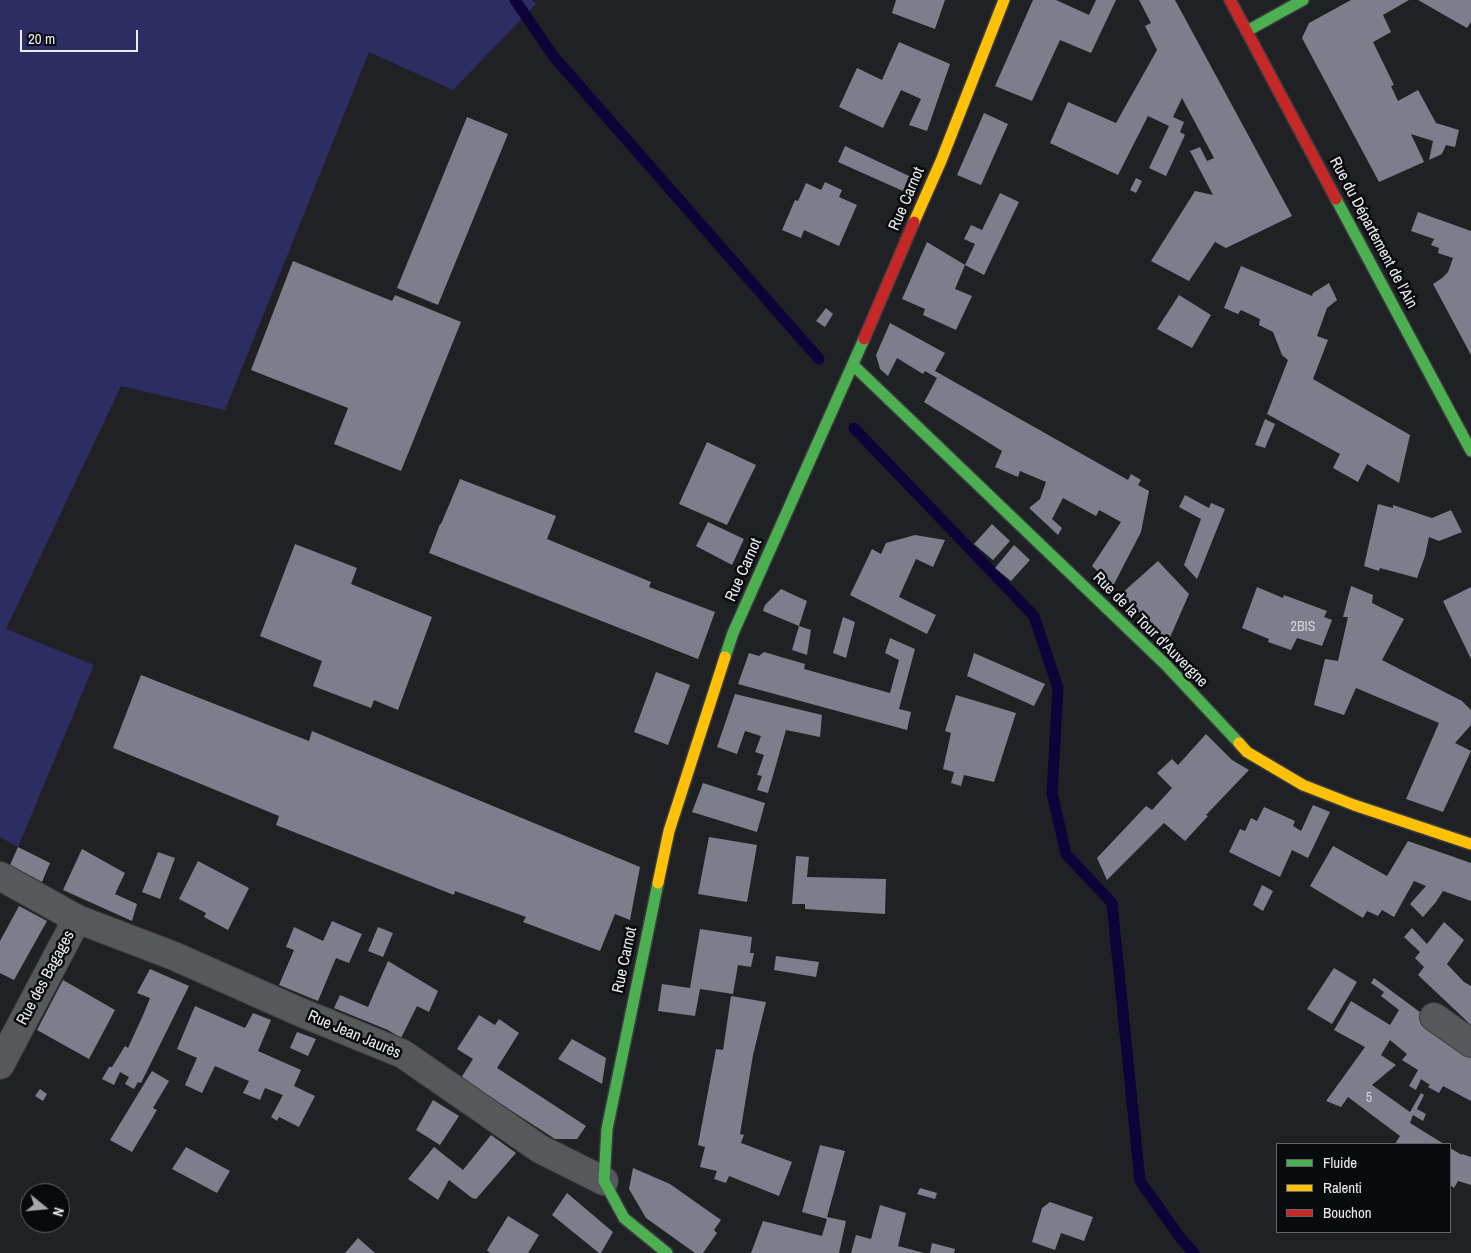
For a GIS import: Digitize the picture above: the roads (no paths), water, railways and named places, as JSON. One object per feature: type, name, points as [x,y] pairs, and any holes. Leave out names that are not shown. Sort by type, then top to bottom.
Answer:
[{"type":"street","name":"Rue Carnot","points":[[604,1180],[607,1129],[669,831],[733,633],[941,161],[1004,0]]},
{"type":"street","name":"Rue du Département de l'Ain","points":[[1230,0],[1471,451]]},
{"type":"street","points":[[1246,31],[1303,0]]},
{"type":"street","name":"Rue de la Tour d'Auvergne","points":[[853,364],[1166,665],[1246,752],[1303,785],[1354,805],[1471,844]]},
{"type":"street","name":"Rue Jean Jaurès","points":[[0,876],[77,918],[174,956],[300,1012],[403,1054],[540,1149],[604,1180]]},
{"type":"street","name":"Rue des Bagages","points":[[0,1065],[77,918]]},
{"type":"street","points":[[1434,1016],[1471,1043]]},
{"type":"street","points":[[604,1180],[624,1218],[667,1253]]},
{"type":"waterway","points":[[515,0],[554,57],[819,359]]},
{"type":"waterway","points":[[854,428],[1034,616],[1058,688],[1052,793],[1066,854],[1112,903],[1140,1181],[1182,1240],[1194,1253]]}]
